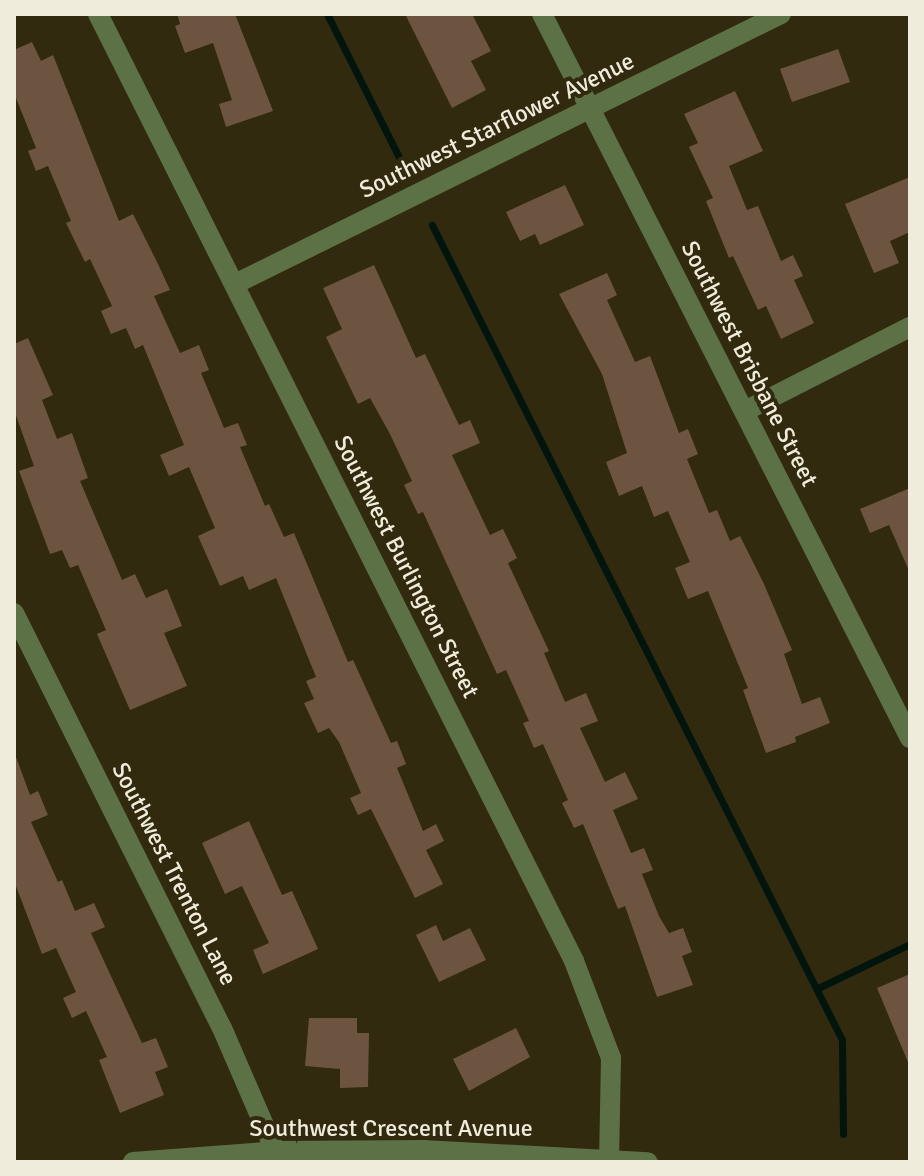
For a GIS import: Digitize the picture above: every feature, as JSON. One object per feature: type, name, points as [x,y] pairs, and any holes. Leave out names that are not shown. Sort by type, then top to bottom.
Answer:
[{"type":"street","name":"Southwest Burlington Street","points":[[98,14],[574,961],[611,1058],[609,1158]]},
{"type":"street","name":"Southwest Brisbane Street","points":[[542,14],[745,411],[904,710],[910,738]]},
{"type":"street","name":"Southwest Starflower Avenue","points":[[235,284],[781,14]]},
{"type":"street","points":[[745,411],[910,327]]},
{"type":"street","name":"Southwest Trenton Lane","points":[[14,613],[279,1156]]},
{"type":"street","name":"Southwest Crescent Avenue","points":[[133,1162],[423,1150],[648,1162]]},
{"type":"building","points":[[177,14],[235,14],[273,111],[226,127],[219,104],[232,100],[213,43],[185,53],[175,26],[180,24]]},
{"type":"building","points":[[405,14],[472,14],[491,51],[471,61],[486,90],[452,108]]},
{"type":"building","points":[[32,42],[41,61],[53,55],[119,221],[133,214],[158,264],[170,290],[154,296],[180,353],[199,345],[209,370],[201,373],[224,428],[238,423],[247,445],[240,447],[265,506],[269,504],[284,537],[294,533],[348,662],[353,660],[391,743],[397,741],[406,764],[397,768],[423,831],[436,824],[444,841],[426,850],[443,884],[415,898],[371,809],[358,815],[350,798],[361,793],[339,742],[329,728],[318,733],[304,703],[314,699],[306,681],[316,677],[276,578],[249,590],[243,576],[220,586],[198,536],[215,528],[189,467],[169,476],[160,455],[184,445],[143,345],[135,349],[126,328],[111,334],[101,311],[112,306],[90,259],[85,262],[66,223],[71,221],[48,166],[36,171],[28,151],[36,148],[14,93],[14,50]]},
{"type":"building","points":[[838,49],[850,82],[792,102],[780,69]]},
{"type":"building","points":[[735,91],[763,151],[729,166],[747,210],[758,206],[781,261],[793,255],[803,276],[794,280],[814,323],[781,339],[766,306],[758,310],[733,256],[729,258],[706,201],[713,198],[689,147],[698,143],[684,114]]},
{"type":"building","points":[[910,177],[910,232],[890,241],[899,263],[874,273],[845,204]]},
{"type":"building","points":[[565,185],[584,225],[540,245],[535,234],[520,241],[506,212]]},
{"type":"building","points":[[374,265],[416,358],[425,354],[459,425],[470,420],[480,443],[452,455],[490,535],[503,529],[517,558],[508,563],[549,651],[544,653],[565,702],[586,693],[598,721],[580,728],[605,782],[625,772],[638,799],[613,810],[631,853],[644,848],[653,870],[642,874],[669,933],[683,928],[692,952],[682,956],[693,985],[657,997],[625,906],[618,909],[583,824],[574,828],[562,803],[568,800],[543,744],[534,748],[523,723],[529,721],[506,670],[497,674],[423,512],[418,514],[404,485],[412,481],[390,434],[370,398],[358,404],[326,337],[342,329],[323,288]]},
{"type":"building","points":[[607,273],[617,295],[607,300],[635,362],[650,356],[679,433],[688,429],[698,454],[687,459],[709,513],[717,510],[730,541],[740,536],[764,584],[792,650],[784,654],[802,704],[820,697],[830,723],[795,737],[796,742],[766,753],[743,690],[748,688],[708,591],[688,599],[675,568],[690,562],[668,511],[654,517],[642,486],[619,496],[606,462],[627,453],[602,374],[559,294]]},
{"type":"building","points":[[28,338],[53,395],[42,400],[57,439],[72,433],[88,478],[80,481],[122,580],[135,574],[146,598],[167,589],[182,626],[164,633],[187,686],[130,710],[97,634],[106,630],[78,565],[70,568],[62,550],[50,554],[19,471],[34,466],[14,410],[14,344]]},
{"type":"building","points":[[910,488],[910,573],[889,525],[870,533],[860,509]]},
{"type":"building","points":[[16,757],[30,795],[38,791],[48,815],[31,822],[58,882],[62,880],[75,911],[94,903],[105,927],[91,933],[142,1043],[156,1038],[168,1067],[155,1072],[164,1095],[120,1113],[99,1060],[107,1057],[86,1011],[72,1018],[63,998],[76,992],[56,948],[42,954],[14,881]]},
{"type":"building","points":[[249,821],[282,895],[292,891],[318,949],[263,974],[253,950],[269,943],[242,886],[225,894],[202,843]]},
{"type":"building","points":[[436,925],[443,941],[470,928],[486,960],[439,982],[416,935]]},
{"type":"building","points":[[910,974],[910,1067],[877,988]]},
{"type":"building","points":[[309,1018],[357,1018],[357,1033],[369,1033],[368,1087],[340,1088],[340,1069],[305,1066]]},
{"type":"building","points":[[516,1028],[530,1057],[469,1091],[453,1059]]},
{"type":"waterway","points":[[327,14],[401,161]]},
{"type":"waterway","points":[[432,225],[842,1040],[843,1134]]},
{"type":"waterway","points":[[818,988],[910,944]]}]
